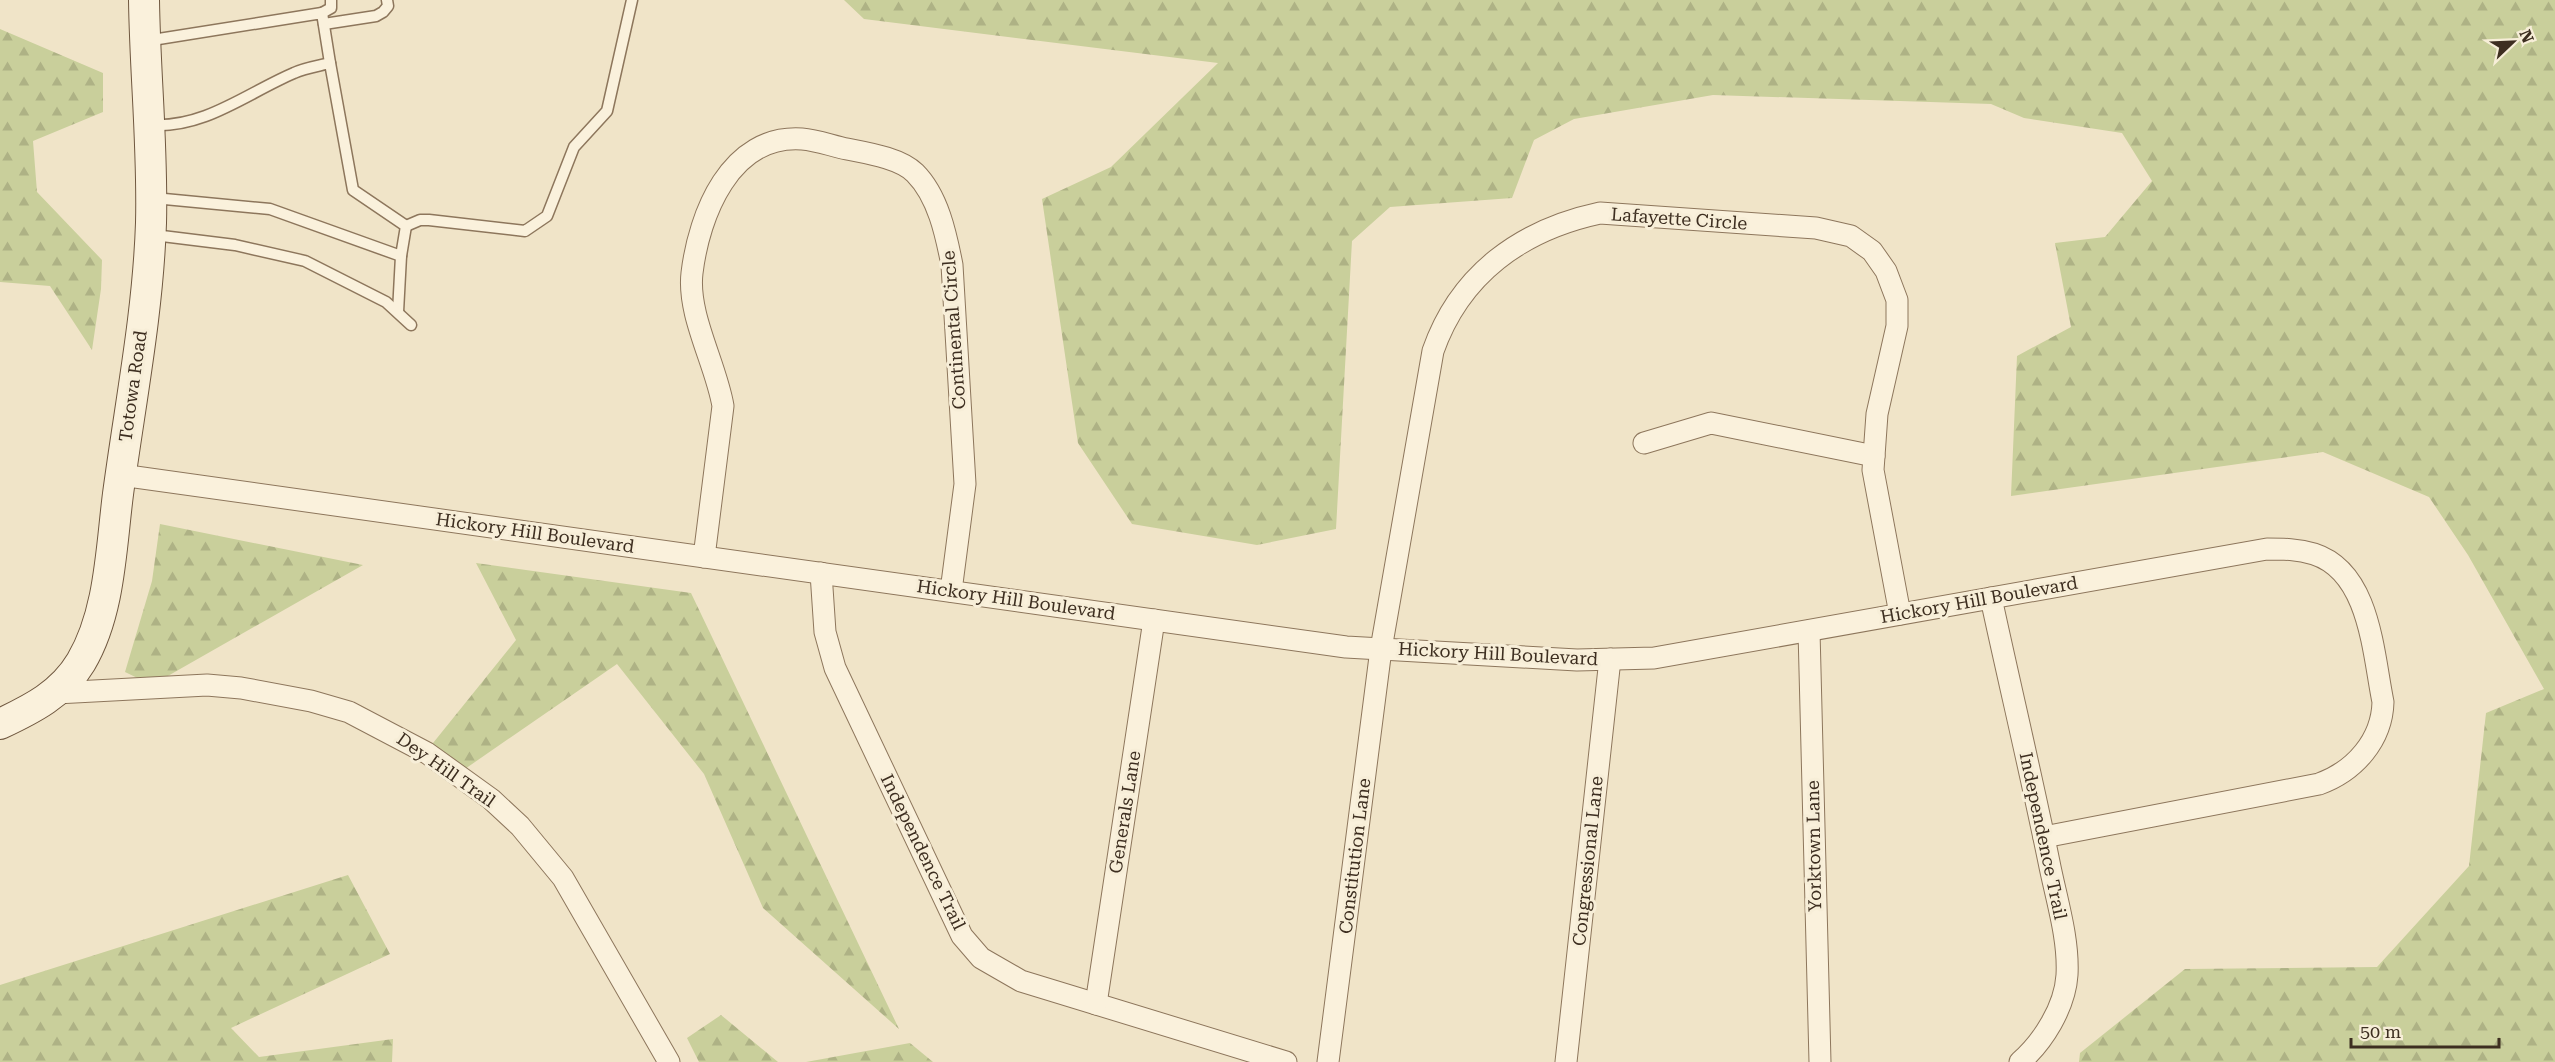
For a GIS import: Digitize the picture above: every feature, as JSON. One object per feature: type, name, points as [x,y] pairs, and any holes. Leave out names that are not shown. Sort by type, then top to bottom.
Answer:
[{"type":"main road","name":"Totowa Road","points":[[0,724],[35,708],[56,693],[81,662],[97,628],[108,572],[147,294],[151,125],[144,0]]},
{"type":"street","name":"Continental Circle","points":[[704,557],[723,406],[719,382],[691,291],[692,273],[702,222],[726,176],[760,146],[801,139],[884,157],[914,172],[932,199],[946,234],[952,265],[964,484],[951,591]]},
{"type":"street","name":"Lafayette Circle","points":[[1381,649],[1433,351],[1441,328],[1456,302],[1504,253],[1541,231],[1572,219],[1600,213],[1816,228],[1851,236],[1872,251],[1886,272],[1897,300],[1897,326],[1877,414],[1873,470],[1900,615]]},
{"type":"street","points":[[1644,443],[1711,423],[1874,456]]},
{"type":"street","name":"Hickory Hill Boulevard","points":[[121,475],[1346,647],[1566,659],[1654,658],[2267,549],[2296,550],[2316,554],[2349,579],[2362,600],[2383,702],[2383,719],[2366,752],[2337,778],[2319,784],[2044,837]]},
{"type":"street","name":"Independence Trail","points":[[821,573],[825,632],[835,668],[962,936],[981,958],[1021,981],[1286,1062]]},
{"type":"street","name":"Independence Trail","points":[[1991,598],[2044,837],[2063,935],[2067,976],[2059,1007],[2043,1036],[2020,1062]]},
{"type":"street","name":"Generals Lane","points":[[1096,1004],[1154,620]]},
{"type":"street","name":"Yorktown Lane","points":[[1809,631],[1820,1062]]},
{"type":"street","name":"Constitution Lane","points":[[1328,1062],[1381,649]]},
{"type":"street","name":"Congressional Lane","points":[[1566,1062],[1610,659]]},
{"type":"street","name":"Dey Hill Trail","points":[[56,693],[207,685],[241,688],[311,701],[349,712],[427,753],[491,799],[520,826],[563,878],[669,1062]]},
{"type":"lane","points":[[331,0],[332,8],[323,19],[353,190],[406,226]]},
{"type":"lane","points":[[145,41],[323,19],[376,16],[384,12],[388,6],[387,0]]},
{"type":"lane","points":[[406,226],[420,220],[429,220],[525,231],[542,222],[547,216],[574,147],[607,111],[632,0]]},
{"type":"lane","points":[[151,125],[173,126],[226,109],[295,72],[330,63]]},
{"type":"lane","points":[[151,198],[270,209],[401,256]]},
{"type":"lane","points":[[398,312],[401,256],[406,226]]},
{"type":"lane","points":[[150,235],[235,245],[305,261],[387,302],[411,325]]},
{"type":"green space","points":[[844,0],[2555,0],[2555,1062],[2079,1062],[2080,1053],[2185,969],[2377,967],[2469,866],[2486,713],[2544,689],[2468,555],[2429,497],[2323,452],[2011,496],[2017,356],[2071,327],[2055,243],[2105,237],[2152,181],[2122,133],[2024,118],[1991,104],[1713,95],[1574,119],[1534,140],[1512,198],[1390,207],[1352,241],[1336,529],[1257,545],[1132,524],[1078,443],[1042,199],[1111,167],[1218,63],[864,19]]},
{"type":"green space","points":[[0,29],[103,73],[103,112],[33,141],[37,192],[102,260],[101,289],[92,350],[50,286],[0,282]]},
{"type":"green space","points":[[160,524],[363,565],[152,685],[125,672],[152,581]]},
{"type":"green space","points":[[476,563],[691,593],[899,1029],[763,908],[704,774],[617,664],[462,771],[429,748],[516,640]]},
{"type":"green space","points":[[348,875],[390,954],[231,1028],[259,1057],[393,1039],[392,1062],[0,1062],[0,985]]},
{"type":"green space","points":[[721,1015],[778,1062],[699,1062],[687,1038]]},
{"type":"green space","points":[[910,1043],[933,1062],[806,1062]]}]
